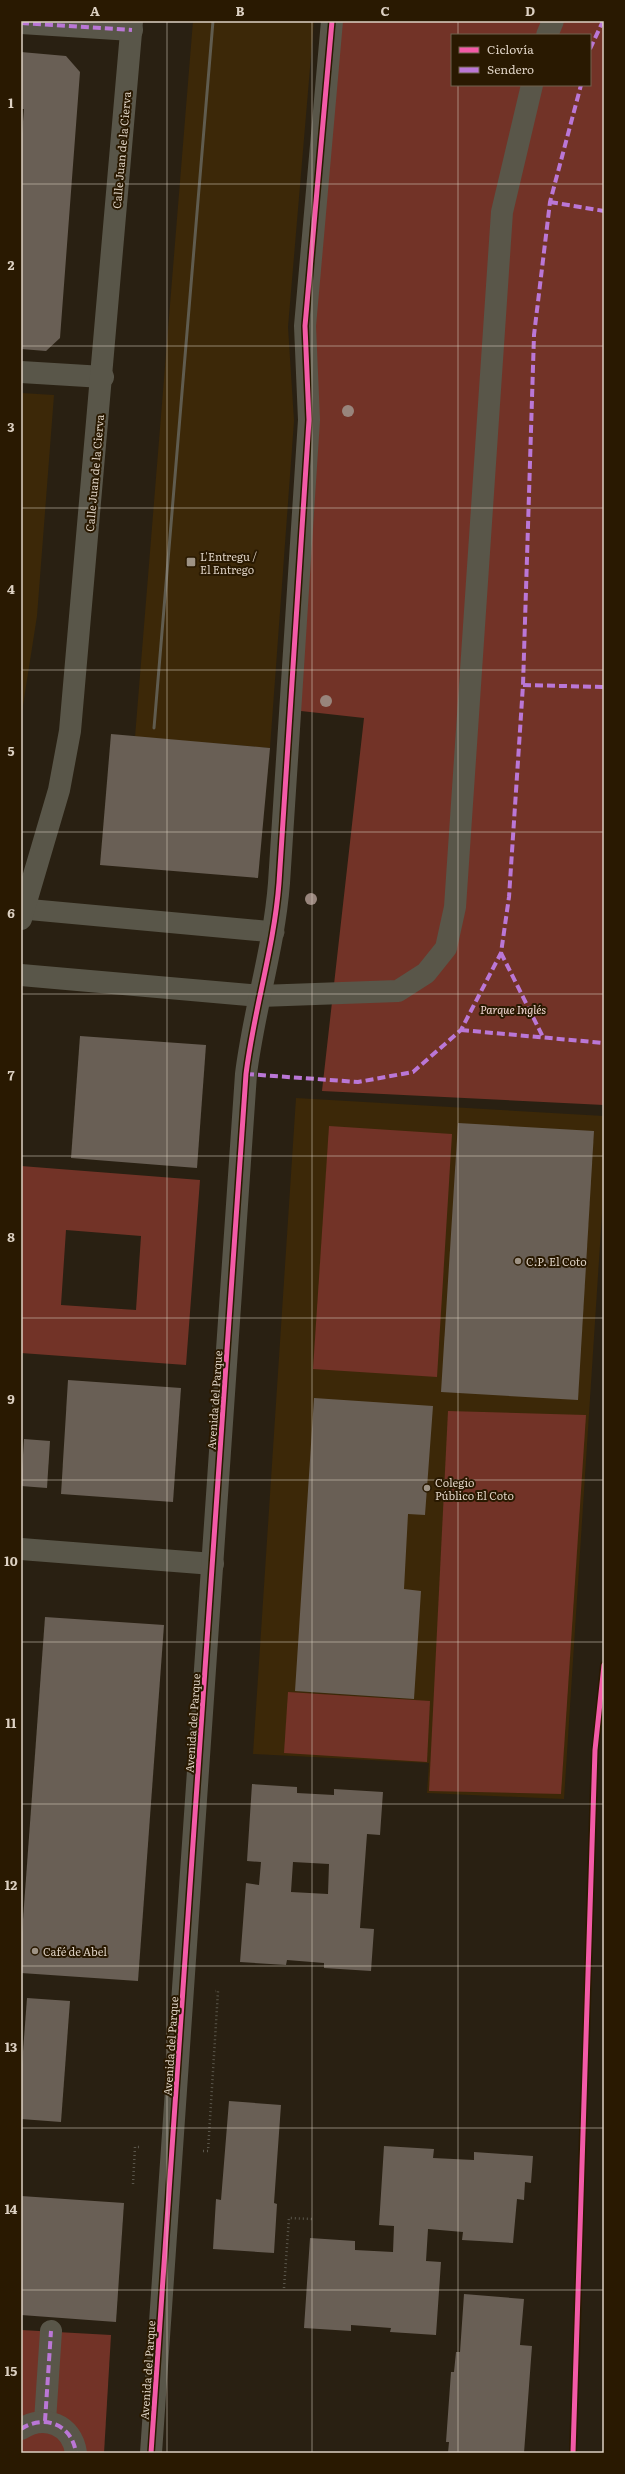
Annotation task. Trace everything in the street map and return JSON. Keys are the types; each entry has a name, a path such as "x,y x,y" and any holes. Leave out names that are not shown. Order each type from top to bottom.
{"street":[{"name":"Avenida del Parque","path":"151,2453 246,1074 252,1027 274,932 292,710 309,420 305,326 332,21"},
{"path":"547,34 553,21"},
{"path":"21,23 132,26"},
{"name":"Calle Juan de la Cierva","path":"22,914 59,790 70,731 132,26"},
{"path":"21,975 260,996 398,991 426,974 446,948 455,907 502,212 532,86"},
{"path":"21,372 102,377"},
{"path":"21,1550 213,1564"},
{"path":"45,2421 51,2332"},
{"path":"21,2429 31,2422 45,2421 57,2424 68,2432 75,2444 76,2453"}],"lane":[{"path":"22,914 274,932"}],"path":[{"path":"284,2288 289,2218 312,2219"}],"shaded area":[{"path":"193,21 314,21 288,327 294,421 270,748 135,737"},
{"path":"21,393 54,395 37,616 21,718"},
{"name":"Colegio Público El Coto","path":"296,1098 604,1116 604,1183 564,1799 427,1793 429,1763 253,1754"}],"green space":[{"name":"Parque Inglés","path":"332,21 604,21 604,1105 322,1091 364,718 292,710"},
{"path":"329,1126 452,1134 437,1377 313,1369"},
{"path":"21,1166 200,1180 186,1365 21,1353","holes":["66,1230 141,1236 136,1310 61,1305"]},
{"path":"448,1411 586,1415 561,1794 429,1791"},
{"path":"288,1692 430,1701 427,1762 284,1753"},
{"path":"21,2330 111,2335 104,2453 21,2453"}],"building":[{"path":"21,52 66,56 80,72 60,338 46,351 21,349 21,146 24,109 21,109"},
{"path":"111,734 270,748 258,878 100,865"},
{"path":"80,1036 206,1045 197,1168 71,1158"},
{"name":"C.P. El Coto","path":"458,1123 594,1131 578,1400 441,1392"},
{"path":"68,1380 181,1388 173,1502 61,1494"},
{"path":"314,1398 433,1406 425,1515 408,1514 404,1589 421,1591 414,1699 295,1691"},
{"path":"24,1439 50,1441 47,1488 21,1486"},
{"path":"45,1617 164,1625 138,1981 21,1973 21,1947"},
{"path":"252,1784 297,1787 297,1793 334,1795 334,1789 383,1792 380,1835 367,1834 360,1928 374,1929 371,1971 324,1968 324,1963 287,1960 286,1965 240,1962 246,1883 259,1885 261,1862 247,1861","holes":["293,1862 329,1864 328,1894 291,1892"]},
{"path":"27,1998 70,2001 61,2122 21,2119 21,2078"},
{"path":"229,2101 281,2105 274,2203 277,2204 274,2253 213,2249 216,2199 221,2200"},
{"path":"384,2146 434,2149 433,2158 474,2160 474,2152 533,2156 531,2183 525,2182 524,2200 517,2199 513,2243 462,2240 463,2232 428,2229 426,2261 441,2262 436,2335 390,2332 391,2328 351,2325 351,2331 304,2328 310,2238 355,2241 355,2250 393,2252 394,2226 379,2225"},
{"path":"21,2196 124,2203 116,2322 21,2315"},
{"path":"464,2294 524,2299 520,2345 532,2346 524,2453 448,2453 449,2442 446,2442 451,2372 454,2372 456,2352 460,2352"}],"railway":[{"path":"154,728 213,21"}],"marked path":[{"path":"591,47 603,21"},
{"path":"21,23 132,30"},
{"path":"246,1074 358,1082 413,1072 461,1030 501,953 509,897 523,685 534,335 550,202 581,86"},
{"path":"550,202 604,211"},
{"path":"523,685 604,687"},
{"path":"501,953 543,1037"},
{"path":"461,1030 604,1043"},
{"path":"45,2421 51,2331"},
{"path":"21,2429 39,2422 56,2424 69,2435 76,2453"}],"cycle path":[{"path":"151,2453 246,1074 273,931 279,883 309,420 305,326 332,21"},
{"path":"573,2453 595,1750 604,1665"}],"place":[{"name":"L'Entregu / El Entrego","path":"191,562"},
{"name":"C.P. El Coto","path":"518,1261"},
{"name":"Colegio Público El Coto","path":"427,1488"},
{"name":"Café de Abel","path":"35,1951"}]}
